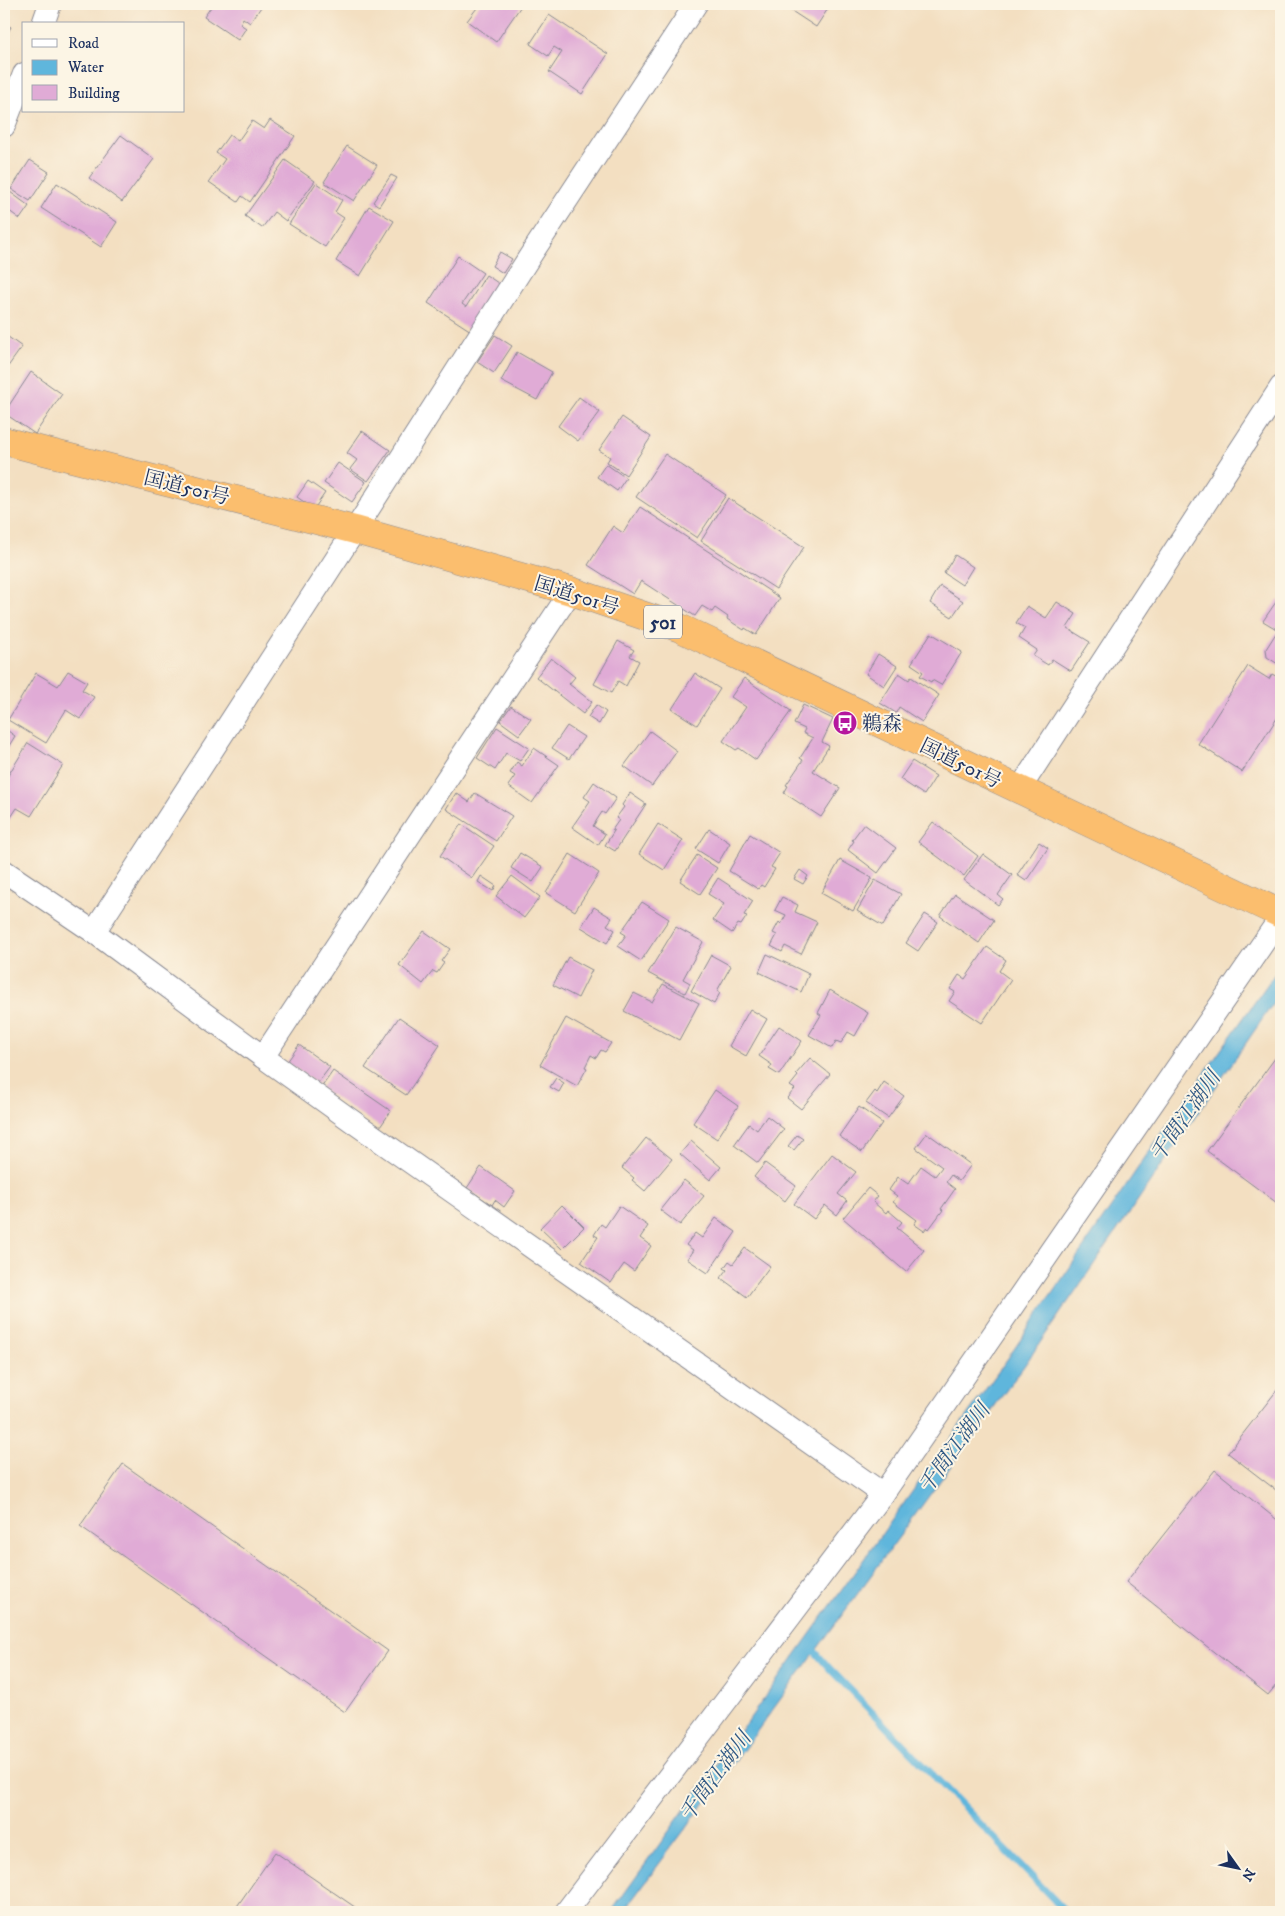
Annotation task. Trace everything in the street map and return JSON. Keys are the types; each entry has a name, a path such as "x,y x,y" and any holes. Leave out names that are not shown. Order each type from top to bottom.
{"highway":[{"name":"国道501号","path":"4,441 355,530 571,591 680,628 1281,916"}],"street":[{"path":"44,22 50,4"},
{"path":"94,932 532,253 696,4"},
{"path":"4,126 22,79"},
{"path":"1019,790 1281,387"},
{"path":"263,1057 571,591"},
{"path":"4,871 94,932 360,1127 883,1494"},
{"path":"566,1912 883,1494 1281,916"}],"water":[{"name":"千間江湖川","path":"1281,965 1281,992 1024,1366 623,1912 611,1912 1008,1358 1157,1140"}],"building":[{"path":"213,4 256,4 261,7 250,23 243,18 240,24 246,28 238,40 204,17"},
{"path":"480,4 518,4 521,6 496,42 467,21"},
{"path":"781,4 831,4 816,27"},
{"path":"549,15 608,54 582,94 549,72 562,52 554,47 548,56 530,44"},
{"path":"4,23 11,27 4,39"},
{"path":"270,120 295,136 250,202 242,196 238,202 209,182 225,159 216,153 229,135 238,141 252,121 264,129"},
{"path":"121,135 154,159 122,202 89,178"},
{"path":"347,146 377,165 354,201 324,182"},
{"path":"30,160 49,172 30,201 11,189"},
{"path":"285,160 315,181 286,221 274,212 262,228 245,216"},
{"path":"391,175 397,178 379,206 373,202"},
{"path":"57,183 117,222 101,247 41,208"},
{"path":"316,183 342,200 335,212 344,218 325,247 289,224"},
{"path":"6,189 29,206 20,219 4,207 4,192"},
{"path":"369,206 394,221 360,276 336,261"},
{"path":"500,252 512,259 503,273 492,266"},
{"path":"458,256 483,273 462,304 466,307 486,275 501,285 471,331 428,303"},
{"path":"4,334 22,347 4,372"},
{"path":"495,335 512,346 494,373 477,362"},
{"path":"517,352 552,372 537,400 501,381"},
{"path":"31,372 62,394 35,434 4,413"},
{"path":"579,397 600,412 578,441 558,426"},
{"path":"622,417 651,437 626,475 607,462 610,457 599,450"},
{"path":"362,431 390,450 368,481 350,469 357,460 347,453"},
{"path":"665,454 726,495 697,538 636,497"},
{"path":"338,463 366,482 352,502 324,483"},
{"path":"606,464 626,478 617,491 597,477"},
{"path":"308,481 325,493 314,509 297,497"},
{"path":"728,498 804,547 776,589 701,541"},
{"path":"640,507 780,598 756,635 727,619 728,617 715,608 712,612 702,606 695,616 641,581 633,594 588,565 613,526 623,533"},
{"path":"955,555 973,567 962,585 944,573"},
{"path":"940,586 963,601 952,617 930,603"},
{"path":"1281,600 1281,666 1267,657 1266,649 1278,630 1263,621 1276,602"},
{"path":"1057,602 1076,614 1067,628 1090,642 1071,671 1052,659 1048,665 1033,656 1037,650 1019,638 1025,628 1016,623 1027,606 1046,618"},
{"path":"931,633 962,652 941,685 920,676 923,672 911,664"},
{"path":"618,641 634,650 630,656 639,661 626,686 618,681 611,693 594,684"},
{"path":"878,654 897,666 884,686 866,674"},
{"path":"551,658 575,677 569,684 592,702 583,714 536,677"},
{"path":"1248,666 1269,679 1272,674 1281,679 1281,712 1242,772 1198,744"},
{"path":"68,671 87,682 82,690 94,697 80,719 66,710 46,743 8,720 36,673 58,686"},
{"path":"695,673 720,689 697,725 672,709"},
{"path":"899,673 909,680 911,677 939,695 922,722 899,707 896,713 880,703"},
{"path":"744,678 791,711 756,760 739,748 736,750 723,741 746,707 731,697"},
{"path":"596,705 606,712 599,724 588,717"},
{"path":"803,705 833,719 822,742 829,746 813,771 840,788 821,817 784,793 788,786 786,785 803,760 800,758 813,738 803,733 805,729 794,724"},
{"path":"511,706 531,719 519,735 500,721"},
{"path":"567,726 584,737 569,759 552,748"},
{"path":"497,727 529,748 520,761 506,753 495,770 477,758"},
{"path":"4,728 15,736 4,754"},
{"path":"650,731 677,751 652,786 624,766"},
{"path":"28,743 63,765 31,816 17,808 4,828 4,782"},
{"path":"534,748 559,765 532,803 508,786 515,776 510,773 517,762 522,766"},
{"path":"912,761 936,776 924,795 900,779"},
{"path":"594,782 616,798 605,814 602,812 593,826 605,834 598,845 572,827 590,801 584,797"},
{"path":"456,793 469,802 475,793 512,816 496,841 446,809"},
{"path":"630,793 646,804 615,851 605,845 614,831 612,830 619,820 616,818 624,807 622,805"},
{"path":"933,822 978,856 964,876 918,842"},
{"path":"461,824 494,846 472,878 440,856"},
{"path":"658,824 683,840 664,870 639,854"},
{"path":"864,824 896,848 878,873 848,850 854,841 852,840"},
{"path":"709,829 730,843 718,863 696,849"},
{"path":"750,834 780,853 771,867 775,869 764,887 761,885 758,889 729,871"},
{"path":"1039,842 1048,848 1026,881 1017,875"},
{"path":"520,853 543,867 533,882 511,868"},
{"path":"570,854 599,873 575,911 546,893"},
{"path":"983,854 1012,875 998,895 1003,899 998,905 964,880"},
{"path":"697,855 717,868 700,894 680,881"},
{"path":"840,860 872,878 853,911 821,893"},
{"path":"800,870 808,876 803,884 794,879"},
{"path":"481,876 496,886 493,891 478,882"},
{"path":"512,876 540,897 524,918 496,896"},
{"path":"718,878 753,901 744,915 747,916 732,933 713,920 724,904 708,894"},
{"path":"875,880 901,894 883,926 857,911"},
{"path":"955,894 994,920 979,943 940,916"},
{"path":"782,897 798,905 795,912 817,922 801,954 785,946 782,952 771,946 777,935 773,933 779,922 781,924 786,915 775,910"},
{"path":"642,902 669,919 641,961 618,946 626,935 621,932"},
{"path":"594,907 612,918 607,925 615,930 607,943 581,927"},
{"path":"925,914 938,922 918,951 906,943"},
{"path":"676,927 703,942 683,979 690,983 685,993 648,973"},
{"path":"424,931 450,949 441,961 444,963 437,973 433,971 423,984 399,965"},
{"path":"987,947 1006,960 999,971 1011,980 982,1023 949,1001 955,992 950,989 959,975 965,979"},
{"path":"767,954 809,974 801,992 759,972"},
{"path":"711,955 731,966 717,991 720,993 714,1004 691,991"},
{"path":"568,957 592,970 578,998 553,985"},
{"path":"663,984 699,1003 679,1040 624,1011 634,993 652,1002"},
{"path":"830,990 868,1013 855,1036 848,1032 841,1043 836,1041 832,1048 809,1035 821,1015 818,1013"},
{"path":"750,1009 767,1019 746,1056 729,1046"},
{"path":"399,1017 440,1045 406,1095 365,1068"},
{"path":"566,1018 611,1043 605,1052 601,1050 596,1058 591,1055 585,1067 587,1068 577,1086 540,1065"},
{"path":"779,1026 802,1041 779,1075 769,1069 772,1065 759,1056"},
{"path":"299,1045 330,1067 317,1084 287,1062"},
{"path":"1281,1050 1281,1206 1207,1151"},
{"path":"810,1058 830,1074 801,1109 787,1098 795,1089 790,1086 798,1076 796,1074"},
{"path":"333,1071 391,1111 380,1127 321,1088"},
{"path":"556,1078 564,1083 559,1092 550,1087"},
{"path":"884,1082 904,1096 888,1118 866,1103 875,1091 877,1093"},
{"path":"715,1090 738,1106 717,1139 693,1123"},
{"path":"859,1107 882,1123 862,1152 839,1136"},
{"path":"767,1116 784,1129 758,1163 734,1145 749,1124 757,1130"},
{"path":"927,1133 971,1165 959,1181 951,1175 946,1182 955,1189 929,1229 927,1227 924,1231 914,1224 917,1220 893,1202 897,1196 889,1190 898,1177 908,1184 921,1166 935,1176 942,1167 916,1148"},
{"path":"797,1135 803,1139 794,1150 788,1146"},
{"path":"646,1138 672,1159 645,1191 622,1168"},
{"path":"691,1141 721,1167 710,1180 680,1154"},
{"path":"832,1154 856,1172 838,1194 847,1201 837,1215 825,1205 814,1219 794,1204"},
{"path":"765,1163 796,1186 785,1201 754,1177"},
{"path":"481,1167 515,1191 504,1207 495,1200 492,1205 467,1188"},
{"path":"684,1180 704,1196 680,1225 660,1210"},
{"path":"868,1188 878,1196 873,1202 886,1213 888,1210 902,1222 897,1228 924,1250 906,1272 843,1218"},
{"path":"562,1205 584,1227 562,1249 540,1228"},
{"path":"619,1206 648,1226 640,1238 651,1246 634,1271 624,1264 611,1283 581,1262 598,1237 594,1235 601,1224 605,1227"},
{"path":"716,1218 736,1232 708,1273 687,1259 693,1250 686,1245 695,1233 702,1238"},
{"path":"745,1248 770,1266 747,1297 721,1278 727,1270 724,1268 729,1261 733,1264"},
{"path":"1281,1385 1281,1494 1228,1453"},
{"path":"123,1464 388,1651 345,1712 80,1526"},
{"path":"1215,1470 1281,1523 1281,1679 1268,1695 1126,1582"},
{"path":"275,1852 362,1912 233,1912"}],"waterway":[{"path":"811,1647 830,1669 1066,1912"}],"place":[{"name":"鵜森","path":"845,723"}]}
